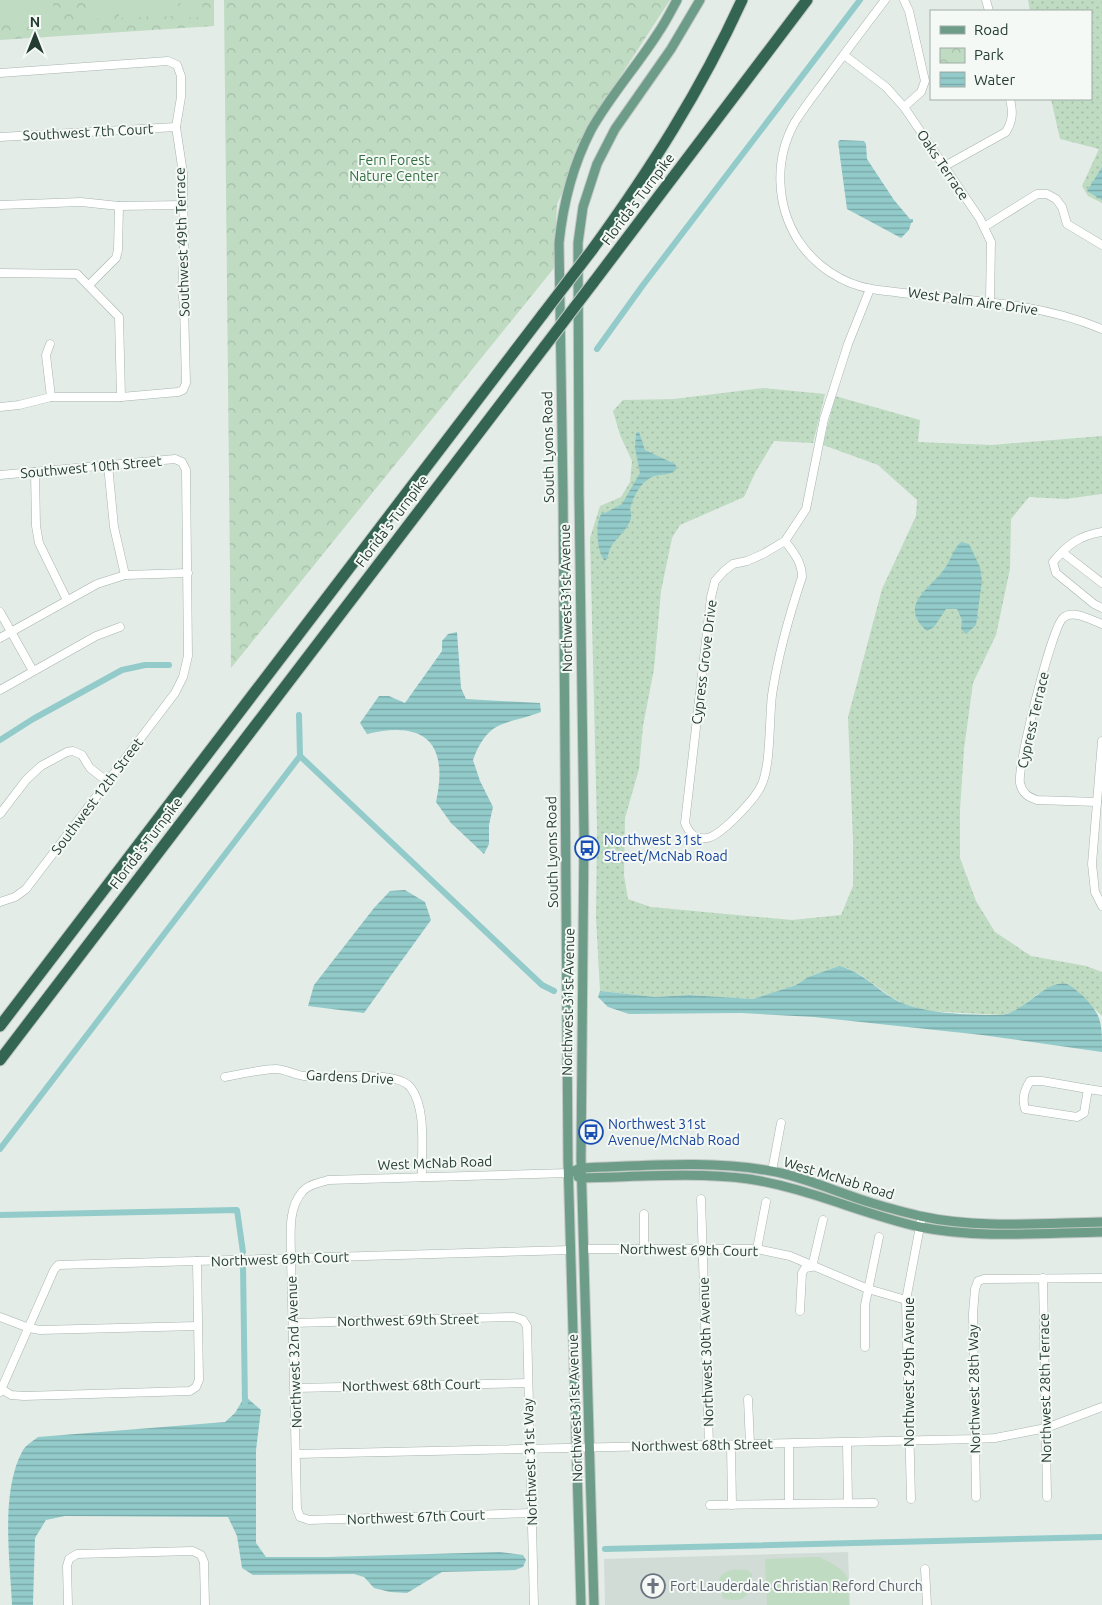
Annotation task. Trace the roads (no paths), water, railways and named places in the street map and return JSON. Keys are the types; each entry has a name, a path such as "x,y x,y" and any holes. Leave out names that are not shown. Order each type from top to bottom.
{"highway":[{"name":"Florida's Turnpike","path":"0,1026 592,250 636,189 681,118 721,46 742,0"},
{"name":"Florida's Turnpike","path":"0,1060 807,0"}],"main road":[{"name":"South Lyons Road","path":"566,1044 563,494 559,243 562,218 571,178 592,128 659,33 677,0"},
{"name":"Northwest 31st Avenue","path":"594,1605 582,1178 584,821 580,646 578,243 583,207 597,164 615,129 671,49 700,0"},
{"path":"564,646 580,646"},
{"name":"Northwest 31st Avenue","path":"566,1044 581,1605"},
{"name":"West McNab Road","path":"568,1173 582,1168 724,1165 772,1171 806,1180 873,1204 922,1216 967,1223 1102,1222"},
{"name":"West McNab Road","path":"568,1173 582,1178 692,1176 748,1179 803,1190 871,1213 920,1226 966,1234 1102,1232"}],"street":[{"path":"844,55 885,0"},
{"path":"904,0 909,11 924,81 921,92 904,107"},
{"name":"Oaks Terrace","path":"844,55 886,87 904,107 984,227 991,242 990,301"},
{"name":"West Palm Aire Drive","path":"844,55 795,122 786,142 782,161 780,184 783,204 790,226 803,247 815,260 831,273 870,289 990,301 1040,310 1102,329"},
{"name":"Southwest 49th Terrace","path":"0,73 168,61 177,65 181,76 182,97 176,127 182,173 184,254 182,289 186,383 183,390 178,392 121,397"},
{"path":"944,167 1006,132 1012,122 1010,100"},
{"name":"Southwest 7th Court","path":"0,137 176,127"},
{"path":"984,227 1037,194 1047,194 1056,198 1062,207 1067,224 1102,245"},
{"path":"0,205 81,202 118,206 183,205"},
{"path":"89,284 116,258 118,250 118,206"},
{"path":"0,274 77,274 89,284 119,317 121,397 51,397 19,405 0,407"},
{"name":"Cypress Grove Drive","path":"785,541 802,567 802,577 779,653 772,695 766,769 762,785 753,799 718,833 710,838 700,839 692,836 685,823 711,597 715,581 733,564 755,557 785,541 806,509 824,419 848,344 870,289"},
{"path":"50,344 46,355 51,397"},
{"name":"Southwest 10th Street","path":"0,475 175,459 182,462 186,470 188,572"},
{"path":"108,465 114,527 125,575"},
{"path":"35,472 38,543 67,600"},
{"path":"1102,532 1077,539 1054,562 1056,573 1094,604 1102,608"},
{"path":"1062,552 1102,583"},
{"path":"0,638 97,584 125,575 188,572"},
{"name":"Southwest 12th Street","path":"0,902 15,897 26,889 175,693 183,677 188,656 188,572"},
{"path":"0,612 33,672"},
{"name":"Cypress Terrace","path":"1097,802 1028,798 1023,791 1020,776 1030,724 1058,622 1072,614 1102,624"},
{"path":"0,690 96,636 120,627"},
{"path":"1102,741 1093,879 1095,892 1102,906"},
{"path":"0,814 36,770 67,752 73,751 82,756 90,768 108,782"},
{"name":"Gardens Drive","path":"225,1077 276,1068 304,1076 386,1076 402,1080 410,1086 421,1112 422,1177"},
{"path":"1088,1089 1084,1113 1077,1117 1024,1109 1023,1094 1030,1081 1042,1081 1102,1091"},
{"path":"772,1171 781,1123"},
{"name":"West McNab Road","path":"304,1190 314,1184 328,1180 568,1173"},
{"name":"Northwest 32nd Avenue","path":"300,1517 297,1509 291,1258 294,1207 304,1190"},
{"name":"Northwest 30th Avenue","path":"701,1199 709,1445"},
{"path":"757,1249 766,1202"},
{"path":"644,1214 644,1248"},
{"name":"Northwest 29th Avenue","path":"910,1499 906,1300 922,1216"},
{"path":"800,1311 802,1274 805,1268 812,1267 823,1220"},
{"path":"865,1347 865,1305 879,1236"},
{"name":"Northwest 69th Court","path":"584,1249 757,1249 790,1256 812,1267 868,1289 906,1300"},
{"name":"Northwest 69th Court","path":"29,1328 54,1270 58,1265 571,1250"},
{"path":"29,1328 1,1389 11,1395 190,1391 196,1387 200,1380 198,1261"},
{"path":"1043,1278 1102,1278"},
{"name":"Northwest 28th Way","path":"976,1497 973,1313 975,1289 978,1281 984,1279 1043,1278"},
{"name":"Northwest 28th Terrace","path":"1043,1278 1046,1497"},
{"path":"0,1317 40,1330 198,1326"},
{"name":"Northwest 69th Street","path":"294,1322 514,1318 523,1320"},
{"name":"Northwest 31st Way","path":"523,1320 527,1326 534,1605"},
{"name":"Northwest 68th Court","path":"295,1388 528,1383"},
{"path":"748,1399 750,1444"},
{"name":"Northwest 68th Street","path":"296,1454 846,1443 995,1438 1046,1428 1102,1407"},
{"path":"846,1443 848,1503"},
{"path":"731,1444 732,1505"},
{"path":"789,1444 790,1503"},
{"path":"710,1505 874,1503"},
{"name":"Northwest 67th Court","path":"300,1517 309,1520 532,1513"},
{"path":"68,1605 69,1559 77,1554 193,1551 201,1555 204,1562 205,1605"},
{"path":"925,1569 927,1605"}],"water":[{"path":"840,140 864,141 867,159 894,200 910,219 913,219 909,230 901,238 847,209 838,142"},
{"path":"1102,167 1102,200 1087,191"},
{"path":"639,432 645,450 675,464 677,468 672,473 652,477 641,487 631,504 631,520 611,547 605,561 598,545 598,522 603,512 605,513 622,504 640,473 635,448 636,433"},
{"path":"961,542 969,544 980,567 982,581 976,625 966,634 961,629 962,620 957,609 946,609 934,627 927,631 915,613 919,597 939,576"},
{"path":"457,632 461,688 466,699 540,703 541,712 507,722 492,730 479,746 473,760 480,781 493,807 489,825 489,844 484,854 451,823 436,802 439,765 435,751 428,741 418,734 404,730 387,730 367,734 360,723 379,696 389,696 405,703 442,651 442,641 448,634"},
{"path":"405,890 425,902 431,920 364,1013 308,1006 314,985 374,908 390,891"},
{"path":"839,966 847,968 868,980 887,995 904,1004 931,1011 960,1014 999,1015 1008,1013 1050,987 1067,984 1082,995 1094,1008 1100,1020 1102,1052 982,1035 814,1017 741,1013 629,1014 608,1007 598,997 600,991 655,997 689,995 753,999 796,985 808,977"},
{"path":"245,1396 261,1410 256,1450 256,1543 266,1557 500,1552 523,1555 526,1560 523,1567 515,1570 442,1572 407,1593 390,1592 374,1588 364,1577 354,1574 253,1575 242,1568 237,1536 228,1517 65,1516 46,1520 35,1538 33,1605 12,1605 8,1526 11,1485 23,1450 28,1445 38,1437 225,1422 235,1413"}],"waterway":[{"path":"597,349 643,285 860,0"},
{"path":"0,740 33,719 122,670 145,665 169,665"},
{"path":"299,715 300,756 542,985 554,991"},
{"path":"0,1149 300,756"},
{"path":"0,1215 237,1210 243,1252"},
{"path":"243,1265 245,1405"},
{"path":"605,1549 1102,1537"}],"place":[{"name":"Northwest 31st Street/McNab Road","path":"587,848"},
{"name":"Northwest 31st Avenue/McNab Road","path":"591,1132"},
{"name":"Fort Lauderdale Christian Reford Church","path":"653,1586"}],"park label":[{"name":"Fern Forest Nature Center","path":"394,168"}]}
